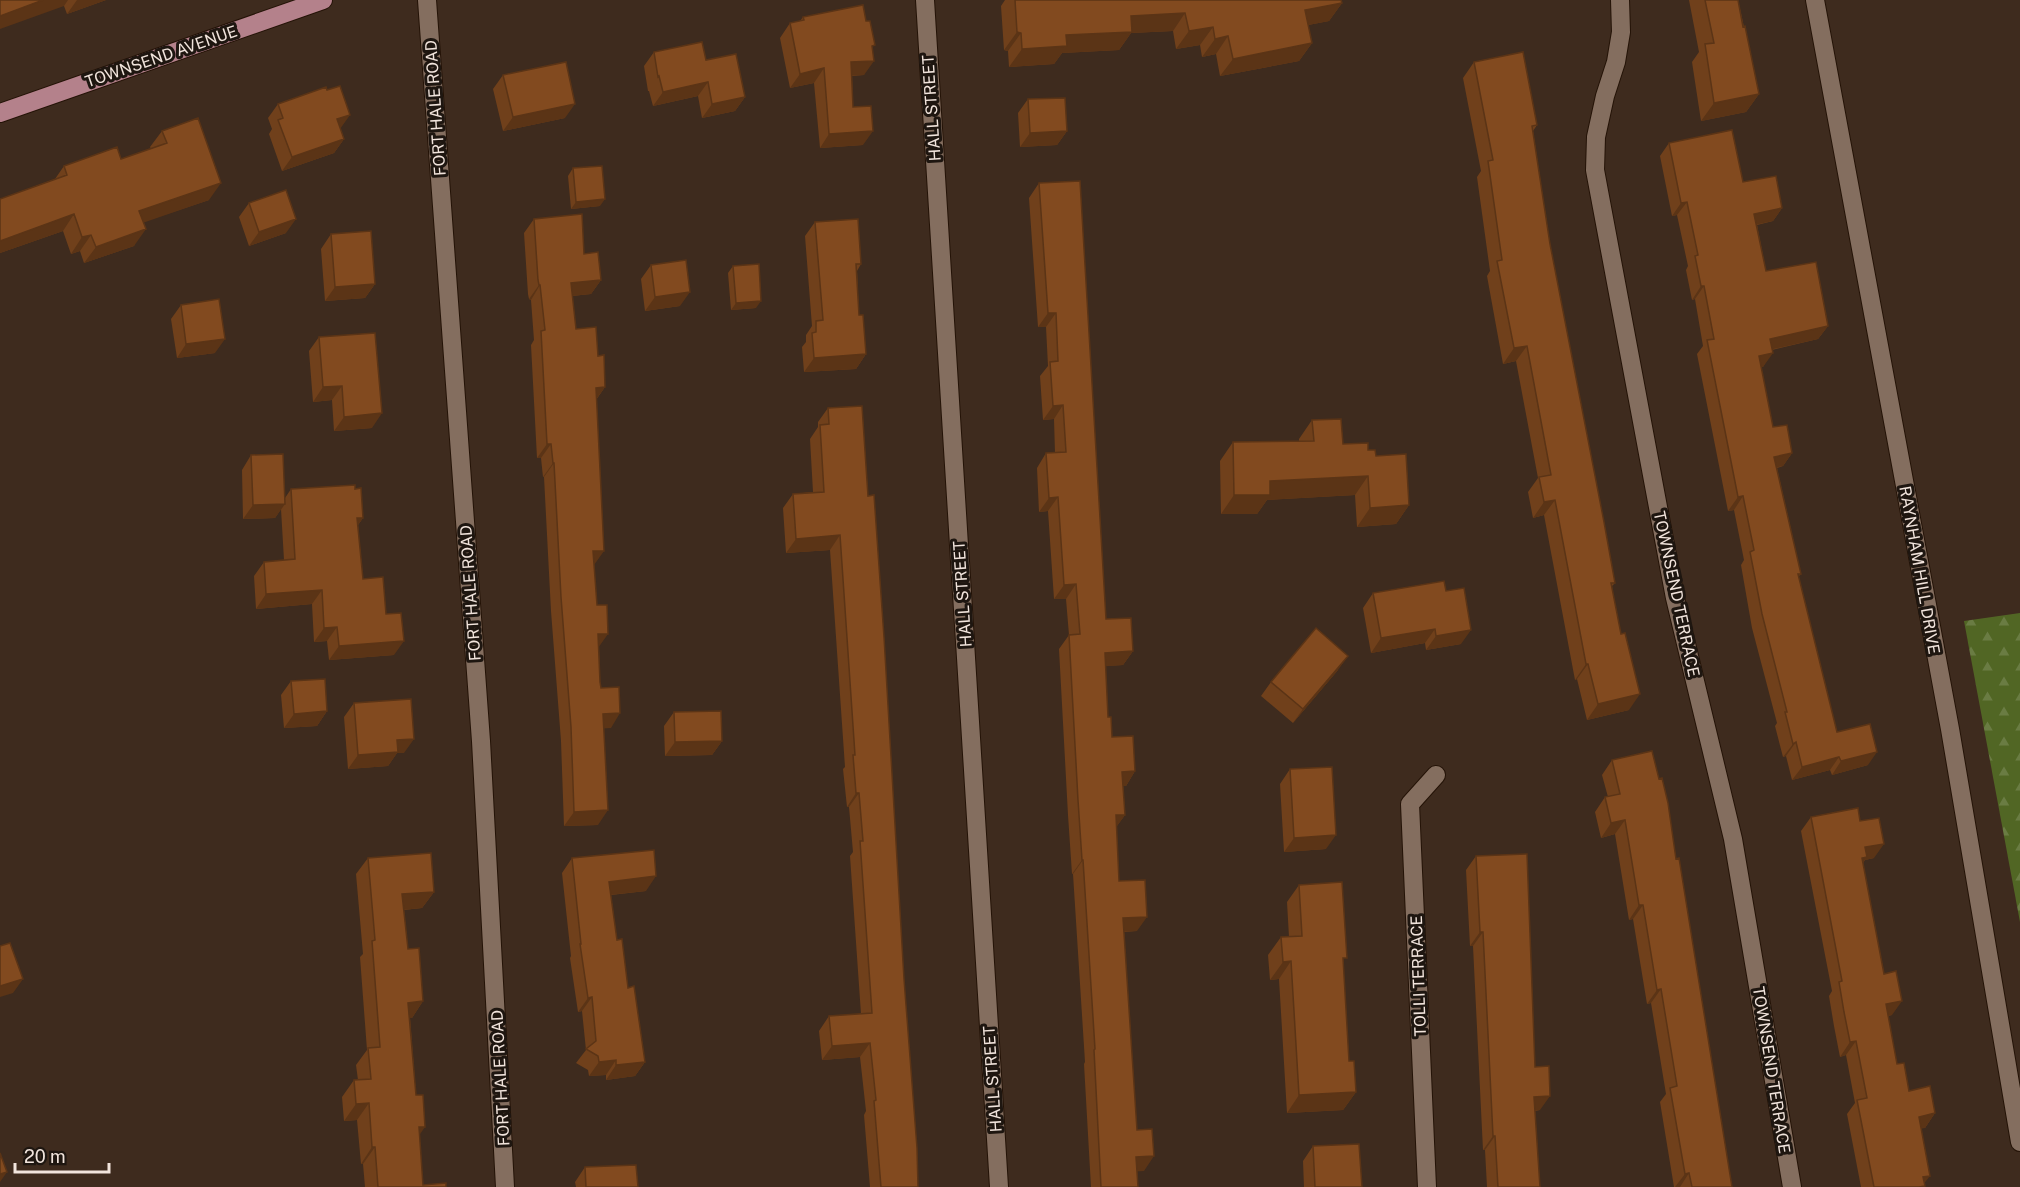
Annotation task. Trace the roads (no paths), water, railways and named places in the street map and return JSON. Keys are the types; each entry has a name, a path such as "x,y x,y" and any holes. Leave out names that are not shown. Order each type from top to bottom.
{"main road":[{"name":"TOWNSEND AVENUE","path":"0,113 323,0"}],"street":[{"name":"FORT HALE ROAD","path":"427,0 480,729 505,1187"},
{"name":"HALL STREET","path":"925,0 999,1187"},
{"name":"TOWNSEND TERRACE","path":"1620,0 1621,32 1596,137 1595,170 1675,598 1733,839 1792,1187"},
{"name":"RAYNHAM HILL DRIVE","path":"1816,0 1950,729 2020,1142"},
{"name":"TOLLI TERRACE","path":"1427,1187 1410,804 1436,775"}]}
